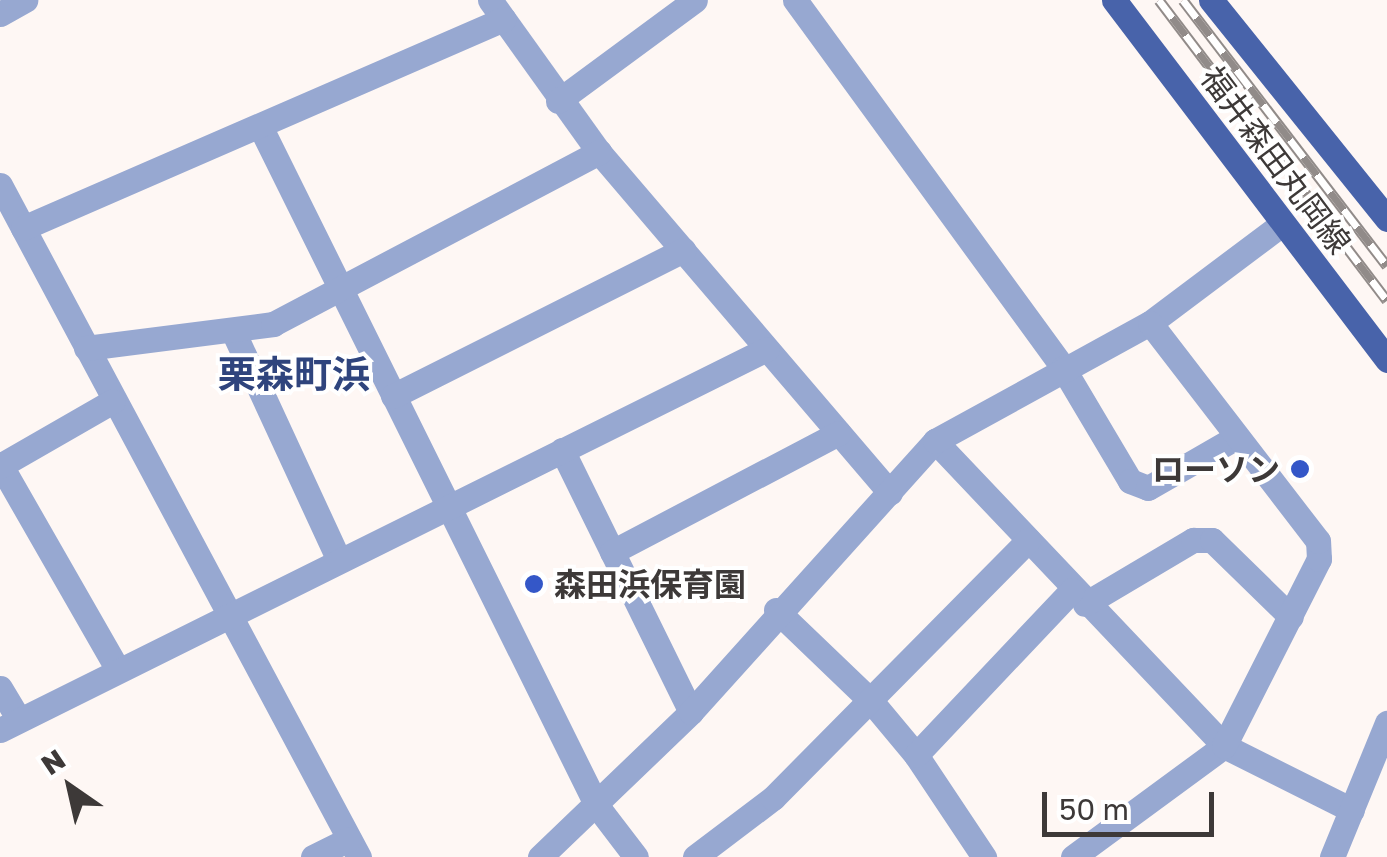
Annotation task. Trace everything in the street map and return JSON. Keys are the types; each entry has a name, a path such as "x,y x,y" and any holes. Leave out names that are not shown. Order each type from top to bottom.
{"main road":[{"name":"福井森田丸岡線","path":"1114,0 1387,360"},
{"name":"福井森田丸岡線","path":"1211,0 1387,219"}],"street":[{"path":"0,14 25,0"},
{"path":"558,101 695,0"},
{"path":"795,0 1063,368 1130,481 1148,488 1235,438"},
{"path":"22,228 260,126 497,10 558,101 599,152 890,493"},
{"path":"260,126 597,806 636,857"},
{"path":"86,348 273,324 599,152"},
{"path":"2,194 354,848 313,857"},
{"path":"540,857 691,712 776,610 935,441 1150,323 1283,223"},
{"path":"393,396 683,250"},
{"path":"1074,857 1224,746 1319,559 1318,541 1150,323"},
{"path":"233,331 339,560"},
{"path":"0,688 6,721 118,670 767,349"},
{"path":"113,401 0,465 118,670"},
{"path":"612,552 839,433"},
{"path":"935,441 1068,578 1078,597 1224,746 1352,810"},
{"path":"562,450 691,712"},
{"path":"695,857 773,798 1028,540"},
{"path":"916,755 1078,597 1192,540 1212,540 1292,617"},
{"path":"776,610 872,701 916,755 984,857"},
{"path":"1332,857 1387,724"}],"railway":[{"path":"1159,0 1387,300"},
{"path":"1183,0 1387,266"}],"place":[{"name":"ローソン","path":"1300,469"},
{"name":"森田浜保育園","path":"534,584"}],"district":[{"name":"栗森町浜","path":"294,374"}]}
